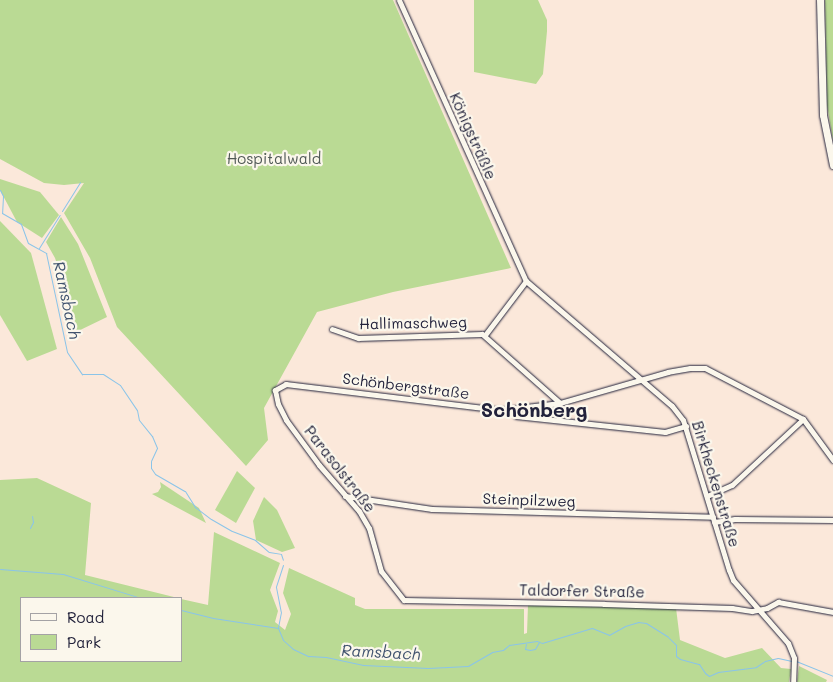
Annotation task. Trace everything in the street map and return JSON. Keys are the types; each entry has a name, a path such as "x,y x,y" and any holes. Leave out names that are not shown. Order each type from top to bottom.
{"main road":[{"path":"820,0 822,115 833,165"}],"street":[{"name":"Königsträßle","path":"399,0 526,281"},
{"path":"484,335 526,281"},
{"name":"Birkheckenstraße","path":"526,281 672,406 686,426 706,496 734,580 783,635 794,658 793,682"},
{"name":"Hallimaschweg","path":"332,328 358,338 484,335 560,403"},
{"name":"Schönbergstraße","path":"286,384 500,410 560,403 690,368 705,368 803,419"},
{"name":"Parasolstraße","path":"286,384 275,390 278,404 319,465 364,519 381,571 404,600"},
{"path":"516,416 665,432 686,426"},
{"path":"706,496 732,485 803,419 833,460"},
{"name":"Steinpilzweg","path":"344,496 432,509 714,520 833,520"},
{"name":"Taldorfer Straße","path":"404,600 604,604 760,611"},
{"path":"760,611 778,602 833,612"}],"green space":[{"name":"Hospitalwald","path":"0,0 393,0 511,268 393,292 317,312 264,408 268,440 246,466 117,327 90,258 64,213 84,183 64,185 44,183 0,159"},
{"path":"474,0 538,0 547,20 547,31 543,74 536,84 474,72"},
{"path":"825,0 833,0 833,141 827,105"},
{"path":"0,179 40,192 59,215 42,238 17,222 0,190"},
{"path":"61,217 78,244 107,317 74,333 63,282 55,258 46,242"},
{"path":"0,221 31,253 57,349 27,361 0,315"},
{"path":"237,471 255,488 236,523 215,510"},
{"path":"37,478 91,503 85,575 174,597 20,597 20,662 182,662 182,599 208,605 214,532 280,563 270,590 278,611 275,622 285,630 291,614 283,593 289,568 355,598 355,605 365,609 524,609 524,634 527,633 528,605 676,608 680,640 725,658 762,648 781,668 791,669 789,682 0,682 0,480"},
{"path":"160,482 199,508 206,523 152,494 158,492 161,487"},
{"path":"264,497 277,510 295,548 282,552 256,540 253,521"},
{"path":"799,666 827,680 826,682 797,682"}],"waterway":[{"path":"62,211 80,182"},
{"name":"Ramsbach","path":"0,190 3,196 2,213 21,224 28,243 46,253 67,352 82,374 103,374 120,385 137,410 139,420 152,436 157,448 151,461 151,468 155,474 185,491 195,507 211,519 232,531 255,540 269,552 281,554 283,560"},
{"path":"39,248 60,215"},
{"path":"30,528 33,522 32,516"},
{"name":"Ramsbach","path":"283,565 276,587 281,612 278,628 283,640 293,649 308,656 326,657 363,665 428,668 468,666 492,652 503,650 509,645 537,641 542,643 592,628 609,635 625,626 638,622 646,623 667,636 676,645 676,656 680,659 699,664 709,676 718,672 756,667 765,661 778,658 792,661"},
{"path":"0,569 63,574 138,597"},
{"path":"182,610 213,618 278,628"},
{"name":"Ramsbach","path":"526,644 525,649 530,650 535,649 539,642"},
{"name":"Ramsbach","path":"796,661 833,676"}],"district":[{"name":"Schönberg","path":"534,409"}]}
